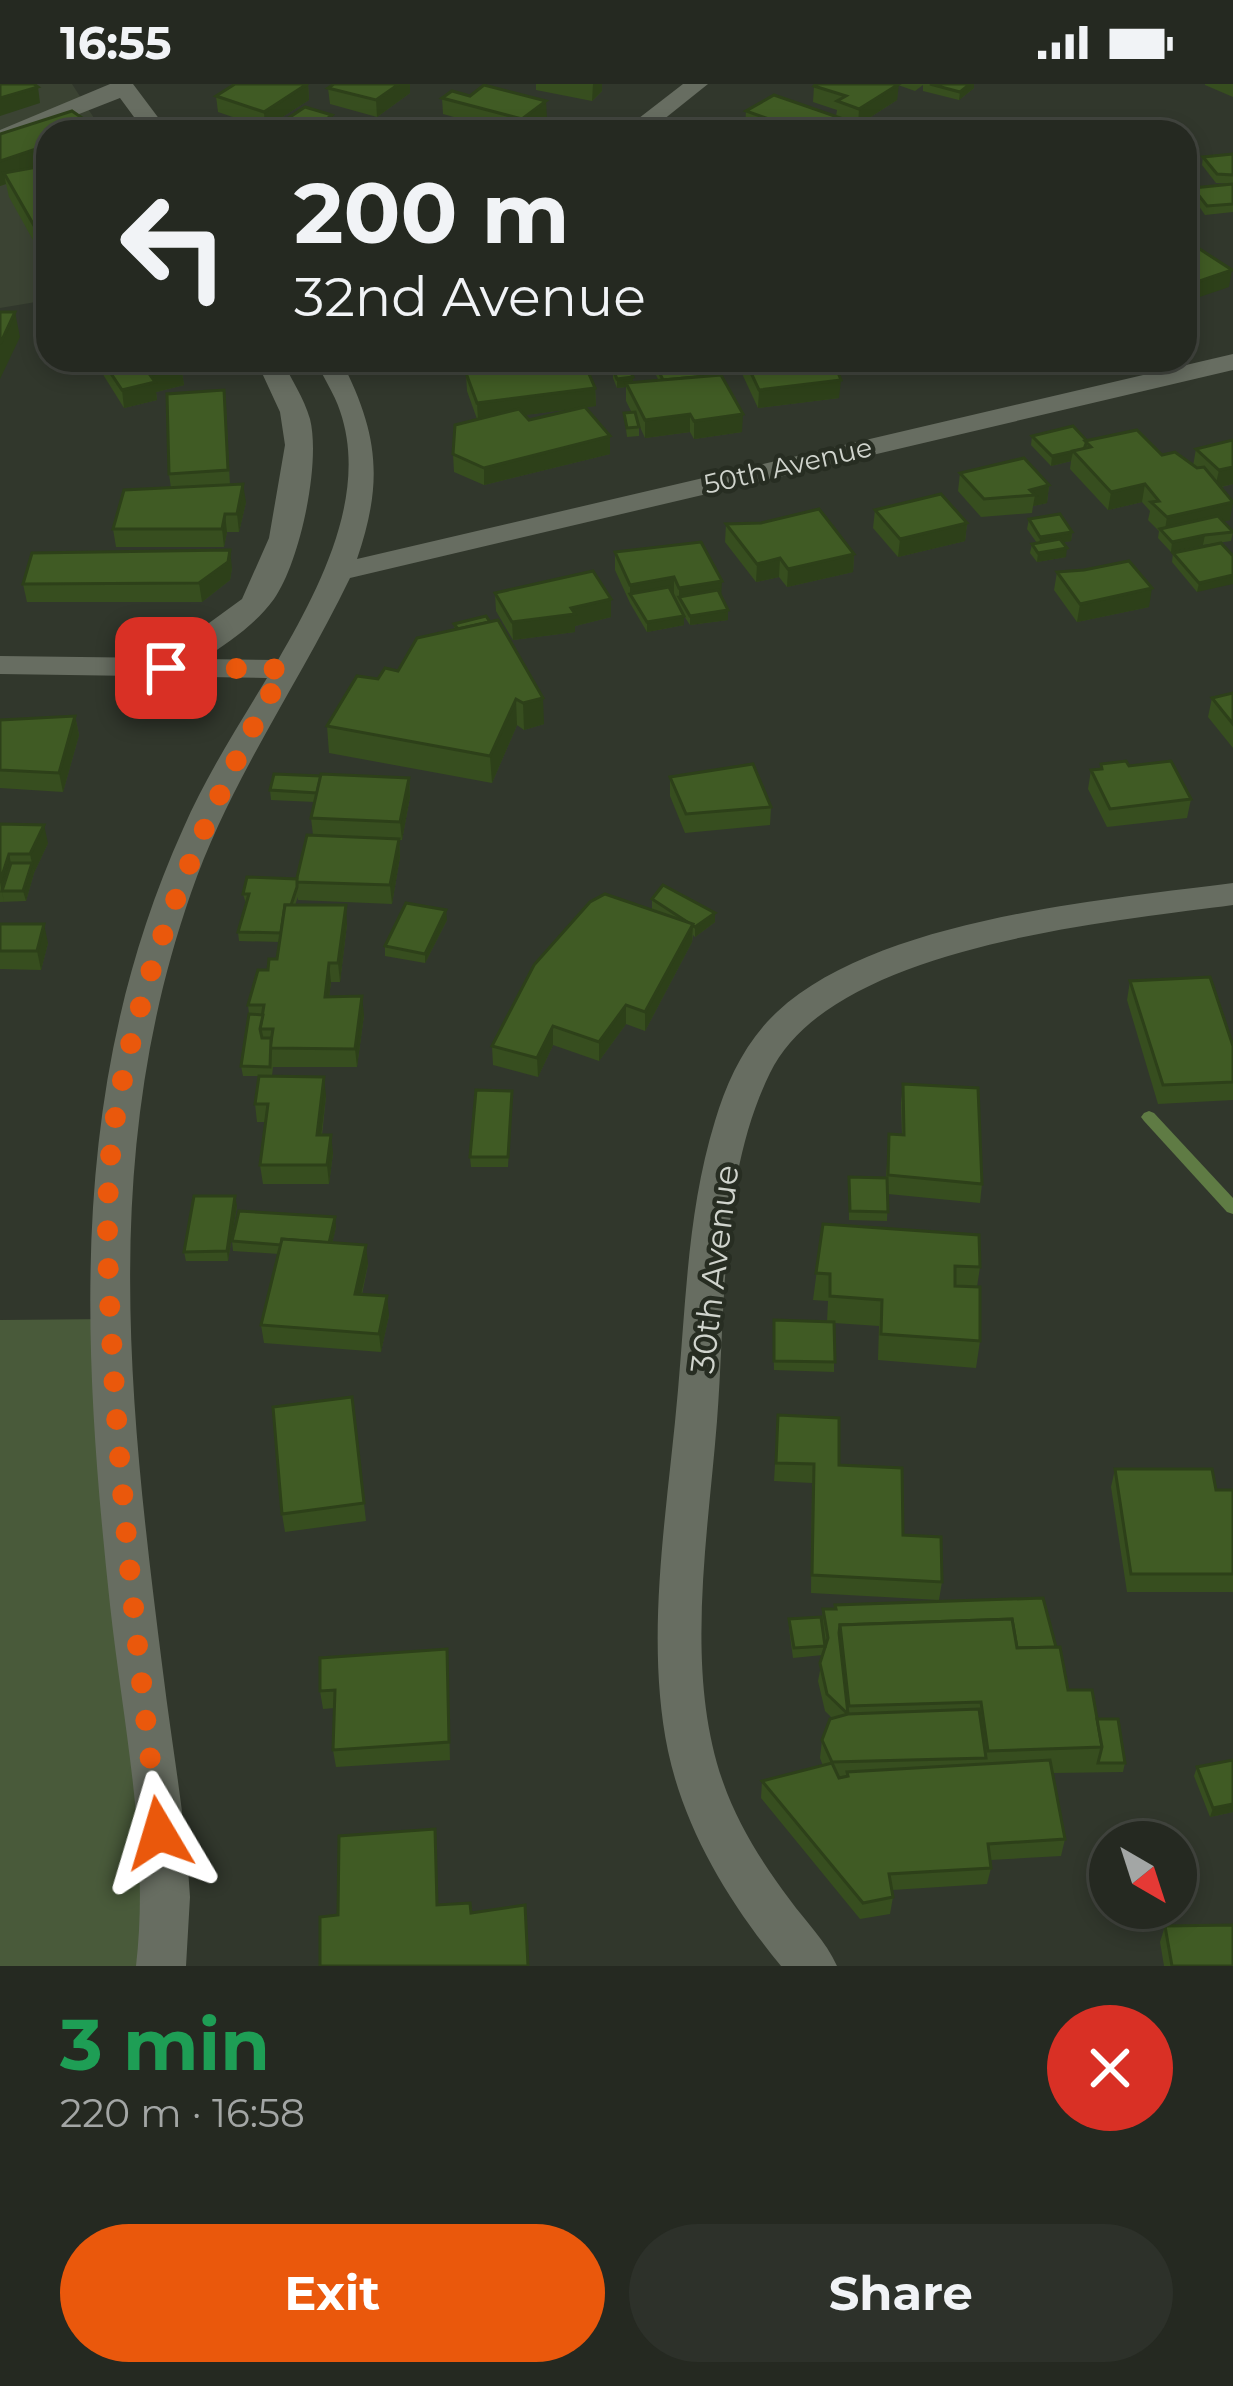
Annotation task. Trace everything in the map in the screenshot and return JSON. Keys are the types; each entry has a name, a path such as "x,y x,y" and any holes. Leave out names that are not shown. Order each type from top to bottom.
{"street":[{"path":"649,120 697,84"},
{"path":"52,120 70,105 123,87 148,120"},
{"path":"0,138 36,126"},
{"name":"50th Avenue","path":"1197,370 1233,362"},
{"path":"166,668 227,628 264,592 297,466 298,425 274,372"},
{"path":"161,1966 166,1933 159,1833 122,1517 110,1176 140,1002 169,912 220,785 342,571 359,505 363,448 355,410 334,372"},
{"name":"50th Avenue","path":"342,571 1190,372"},
{"path":"0,665 284,669"},
{"name":"30th Avenue","path":"812,1966 780,1928 723,1839 691,1747 683,1580 715,1196 746,1084 771,1040 799,1013 871,969 930,947 1233,894"}],"shaded area":[{"path":"0,84 72,84 95,120 36,120 36,302 0,308"}],"green space":[{"path":"113,1319 166,1966 0,1966 0,1320"}],"building":[{"path":"0,84 34,84 38,87 0,98"},
{"path":"235,84 307,84 264,112 216,96"},
{"path":"334,84 399,84 376,100 328,88"},
{"path":"816,84 899,84 859,109 837,101 846,96"},
{"path":"930,84 970,84 960,92"},
{"path":"484,85 546,101 522,119 442,98 452,91 470,96"},
{"path":"774,95 846,120 771,120 746,111"},
{"path":"305,107 332,115 326,120 286,120"},
{"path":"72,111 85,120 44,120"},
{"path":"36,122 36,149 0,161 0,134"},
{"path":"1233,154 1233,175 1217,174 1203,157"},
{"path":"36,167 36,229 4,173"},
{"path":"1233,184 1233,204 1207,206 1197,188"},
{"path":"1197,247 1232,270 1197,282"},
{"path":"0,312 15,312 0,344"},
{"path":"110,372 162,372 150,375 155,382 122,390"},
{"path":"588,372 595,388 477,403 466,373"},
{"path":"614,372 631,372 633,377 617,379"},
{"path":"659,372 717,375 663,380"},
{"path":"751,372 838,372 841,380 759,390"},
{"path":"721,375 743,414 694,421 690,414 645,420 626,383"},
{"path":"224,390 228,470 169,474 167,394"},
{"path":"585,407 610,436 484,468 453,454 455,425 519,409 529,420"},
{"path":"635,412 639,427 627,428 624,413"},
{"path":"1073,426 1087,441 1084,449 1052,456 1032,436"},
{"path":"1137,430 1162,455 1175,452 1197,468 1204,467 1233,502 1167,517 1151,502 1159,501 1145,484 1111,492 1073,451 1091,447 1085,441"},
{"path":"1233,440 1233,467 1219,470 1196,449"},
{"path":"1024,458 1049,485 1030,490 1035,495 984,499 960,473"},
{"path":"243,484 237,514 225,514 222,529 113,529 124,490"},
{"path":"941,494 967,523 900,539 875,510"},
{"path":"819,509 854,554 788,569 780,558 757,564 726,524 761,523"},
{"path":"1060,514 1072,532 1040,537 1029,519"},
{"path":"1218,516 1233,532 1172,542 1160,529"},
{"path":"1060,539 1067,548 1038,553 1032,544"},
{"path":"701,542 722,581 679,588 674,577 630,585 615,552"},
{"path":"1221,543 1233,556 1233,575 1199,583 1173,553"},
{"path":"230,550 228,562 199,583 23,584 32,553"},
{"path":"1129,561 1152,588 1080,604 1057,572 1084,570"},
{"path":"593,571 611,599 571,608 575,614 512,622 495,593"},
{"path":"669,587 684,616 647,622 630,594"},
{"path":"718,590 728,610 690,616 679,597"},
{"path":"486,616 490,622 458,629 454,624"},
{"path":"498,620 543,698 523,703 516,699 490,756 327,726 357,676 378,679 385,668 398,671 417,638"},
{"path":"1233,693 1233,724 1212,698"},
{"path":"75,716 59,773 0,770 0,720"},
{"path":"1126,761 1129,766 1171,761 1191,799 1110,809 1091,770"},
{"path":"753,764 771,807 686,814 670,777"},
{"path":"274,774 321,776 317,793 270,790"},
{"path":"321,774 409,778 400,822 311,818"},
{"path":"0,824 44,825 30,854 9,854 0,882"},
{"path":"307,835 399,839 390,885 296,882"},
{"path":"11,863 32,863 23,891 2,891"},
{"path":"247,877 297,879 291,905 285,905 281,933 238,932 249,894 243,894"},
{"path":"663,885 715,913 695,927 652,899"},
{"path":"605,894 693,924 645,1012 626,1005 599,1042 553,1026 537,1058 492,1046 534,965 590,902"},
{"path":"406,903 446,910 425,954 385,946"},
{"path":"285,905 346,905 338,963 329,963 325,997 362,996 355,1049 270,1048 273,1029 260,1029 264,1005 248,1005 258,970 268,970 269,959 277,959"},
{"path":"0,924 44,924 37,951 0,951"},
{"path":"1210,977 1233,1046 1233,1082 1163,1085 1130,981"},
{"path":"249,1014 263,1015 262,1038 271,1038 270,1067 241,1066"},
{"path":"259,1076 324,1077 317,1135 331,1135 327,1165 260,1165 268,1104 255,1104"},
{"path":"903,1084 978,1088 982,1184 888,1175 889,1134 904,1135"},
{"path":"476,1090 512,1091 508,1157 470,1157"},
{"path":"849,1177 887,1178 888,1212 850,1211"},
{"path":"194,1196 235,1196 227,1251 184,1252"},
{"path":"239,1211 335,1217 329,1243 282,1239 281,1245 232,1241"},
{"path":"823,1224 979,1235 980,1267 955,1266 955,1286 980,1287 980,1341 881,1334 882,1300 830,1296 830,1274 816,1273"},
{"path":"282,1239 366,1245 355,1294 387,1296 379,1334 261,1325"},
{"path":"774,1320 834,1322 835,1362 774,1361"},
{"path":"352,1397 364,1503 282,1514 273,1407"},
{"path":"778,1415 839,1418 839,1465 902,1468 903,1535 941,1537 942,1582 812,1575 814,1464 776,1463"},
{"path":"1115,1469 1212,1469 1216,1490 1233,1490 1233,1574 1131,1574"},
{"path":"1043,1598 1056,1647 1017,1648 1012,1619 840,1625 848,1714 827,1694 820,1663 828,1638 823,1609"},
{"path":"821,1617 825,1646 794,1648 789,1619"},
{"path":"1012,1619 1017,1648 1060,1647 1068,1690 1092,1690 1102,1747 988,1751 981,1702 849,1706 840,1625"},
{"path":"447,1649 449,1742 333,1750 335,1690 320,1691 320,1658"},
{"path":"979,1709 986,1758 832,1762 822,1740 830,1719 848,1714"},
{"path":"1097,1719 1118,1719 1125,1763 1098,1763 1102,1747"},
{"path":"1050,1760 1065,1839 988,1844 991,1868 889,1874 893,1897 863,1903 762,1781 832,1763 839,1778 848,1776 847,1772"},
{"path":"1233,1760 1233,1804 1213,1808 1197,1767"},
{"path":"435,1829 437,1905 470,1903 471,1913 525,1905 528,1966 320,1966 320,1917 338,1915 339,1836"},
{"path":"1233,1925 1233,1966 1172,1966 1166,1929"}],"waterway":[{"path":"1149,1117 1233,1208"}],"route":[{"path":"159,1833 122,1517 111,1322 110,1176 116,1112 140,1002 169,912 220,785 284,669 166,668"}]}
